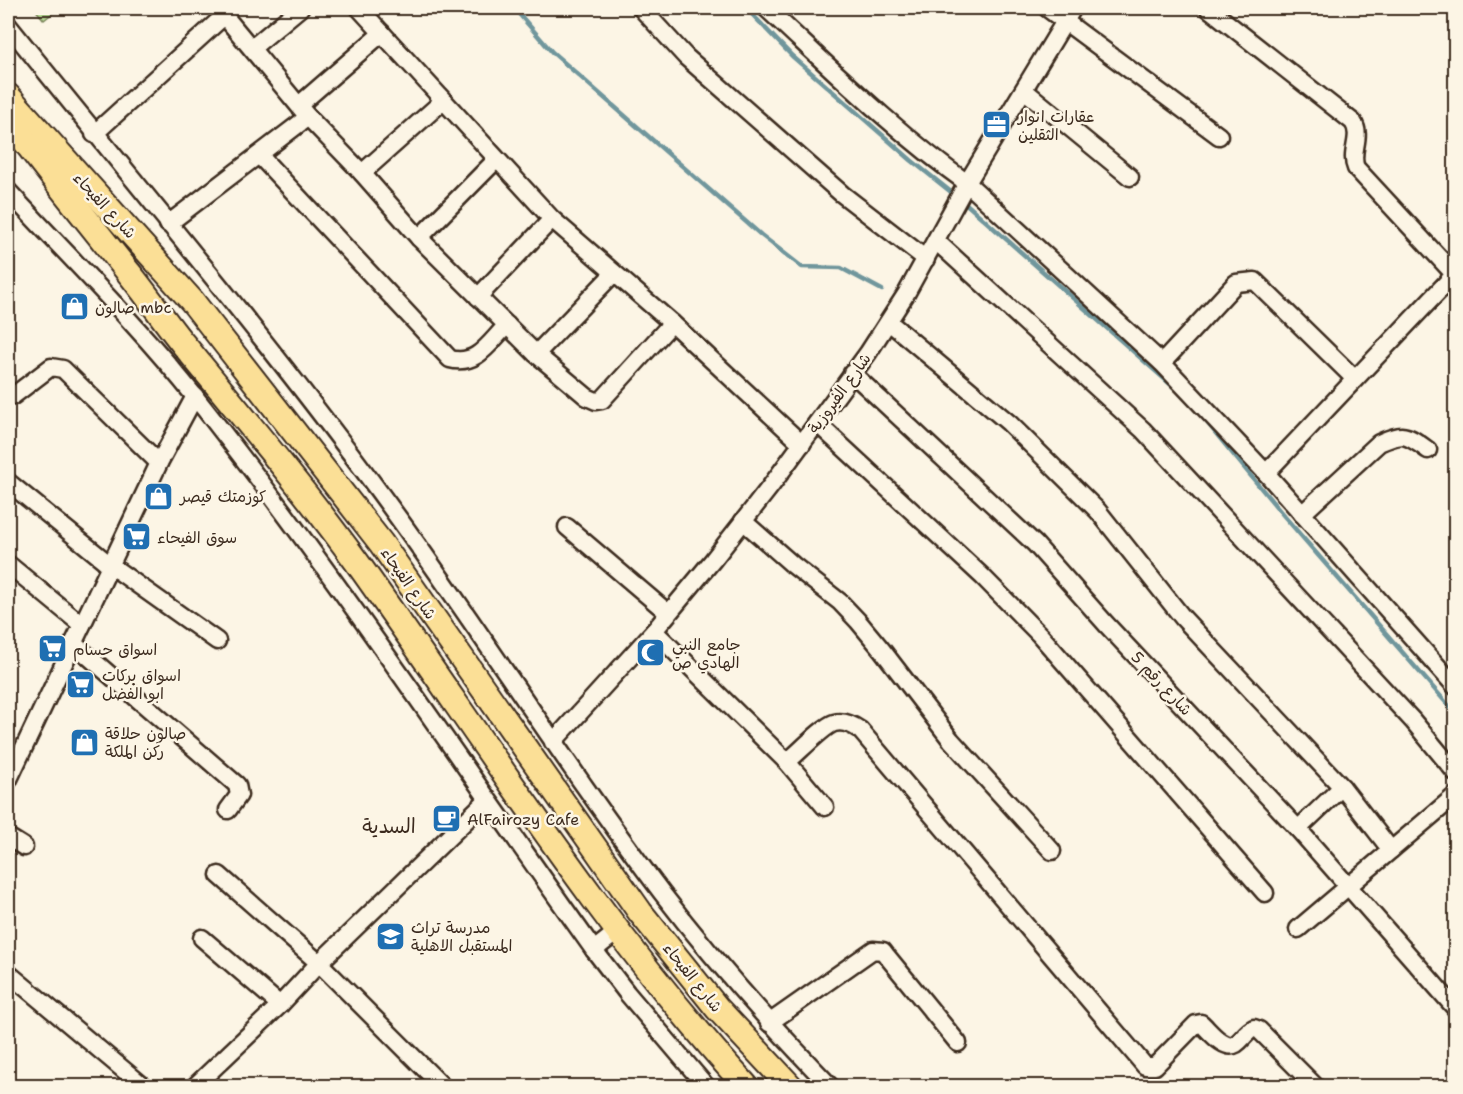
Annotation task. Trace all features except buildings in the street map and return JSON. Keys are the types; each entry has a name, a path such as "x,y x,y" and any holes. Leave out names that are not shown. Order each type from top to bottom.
{"highway":[{"name":"شارع الفيحاء","path":"8,96 192,301 381,543 640,912 717,1008 790,1086"},
{"name":"شارع الفيحاء","path":"8,119 56,184 354,558 618,931 694,1027 746,1086"},
{"path":"495,760 521,742"}],"street":[{"path":"252,48 300,8"},
{"path":"359,8 552,219 672,323 802,444"},
{"path":"642,8 686,57 843,194 926,259"},
{"path":"766,8 879,113 933,159 962,194 1162,363 1266,473 1455,687"},
{"path":"1047,8 1069,14 1219,136"},
{"path":"1208,8 1353,122 1357,128 1353,160 1356,168 1455,275 1266,473"},
{"path":"94,134 221,11 304,111 419,238 536,354 587,397 596,401 602,400 672,323"},
{"name":"شارع الفيروزية","path":"553,742 654,631 713,560 802,444 889,322 1069,14"},
{"path":"8,25 342,441 404,526 553,742 664,895 769,1023 830,1086"},
{"path":"168,224 259,155 382,33"},
{"path":"1024,90 1130,177"},
{"path":"362,173 443,101"},
{"path":"259,155 450,359 471,360 507,325"},
{"path":"419,238 496,160"},
{"path":"8,191 195,396 331,576 594,950 627,993 706,1086"},
{"path":"478,297 552,219"},
{"path":"936,241 1143,430 1413,721 1455,773"},
{"path":"536,354 614,273"},
{"path":"1162,363 1236,283 1255,281 1355,379"},
{"path":"889,322 1009,423 1098,511 1183,618 1342,786 1391,850"},
{"path":"147,341 166,323"},
{"path":"8,397 51,367 63,369 159,463"},
{"name":"شارع رقم 5","path":"852,373 1035,544 1106,624 1298,829 1455,1009"},
{"path":"8,781 159,463 195,396"},
{"path":"817,423 982,576 1040,635 1265,893"},
{"path":"1302,514 1379,443 1394,436 1408,436 1428,450"},
{"path":"8,482 110,565 217,640"},
{"path":"743,521 840,602 858,621 951,740 1052,851"},
{"path":"381,543 404,526"},
{"path":"567,526 668,613"},
{"path":"331,576 354,558"},
{"path":"8,564 82,625"},
{"path":"654,631 787,762 825,807"},
{"path":"73,643 237,785 239,795 228,810"},
{"path":"787,762 832,723 852,724 860,730 1145,1066 1155,1066 1198,1023 1204,1025 1222,1043 1230,1046 1254,1028 1259,1030 1315,1086"},
{"path":"1298,829 1342,786"},
{"path":"1298,929 1455,795"},
{"path":"195,1086 487,800"},
{"path":"8,837 24,847"},
{"path":"219,875 320,963 441,1086"},
{"path":"640,912 664,895"},
{"path":"594,950 618,931"},
{"path":"202,938 280,1005"},
{"path":"769,1023 869,953 878,950 886,955 957,1044"},
{"path":"8,973 143,1086"}],"green space":[{"path":"34,8 59,8 44,20"}],"waterway":[{"path":"514,8 552,52 761,235 802,267 841,268 882,290"},
{"path":"746,8 792,56 911,160 956,196"},
{"path":"963,201 1177,390"},
{"path":"1205,420 1284,516 1456,714"}],"place":[{"name":"عقارات انوار الثقلين","path":"997,125"},
{"name":"صالون mbc","path":"74,307"},
{"name":"كوزمتك قيصر","path":"159,496"},
{"name":"سوق الفيحاء","path":"136,537"},
{"name":"اسواق حسام","path":"52,649"},
{"name":"جامع النبي الهادي ص","path":"651,653"},
{"name":"اسواق بركات ابو الفضل","path":"81,684"},
{"name":"صالون حلاقة ركن الملكة","path":"84,742"},
{"name":"AlFairozy Cafe","path":"446,819"},
{"name":"مدرسة تراث المستقبل الاهلية","path":"390,936"}],"district":[{"name":"السدية","path":"389,826"}]}
